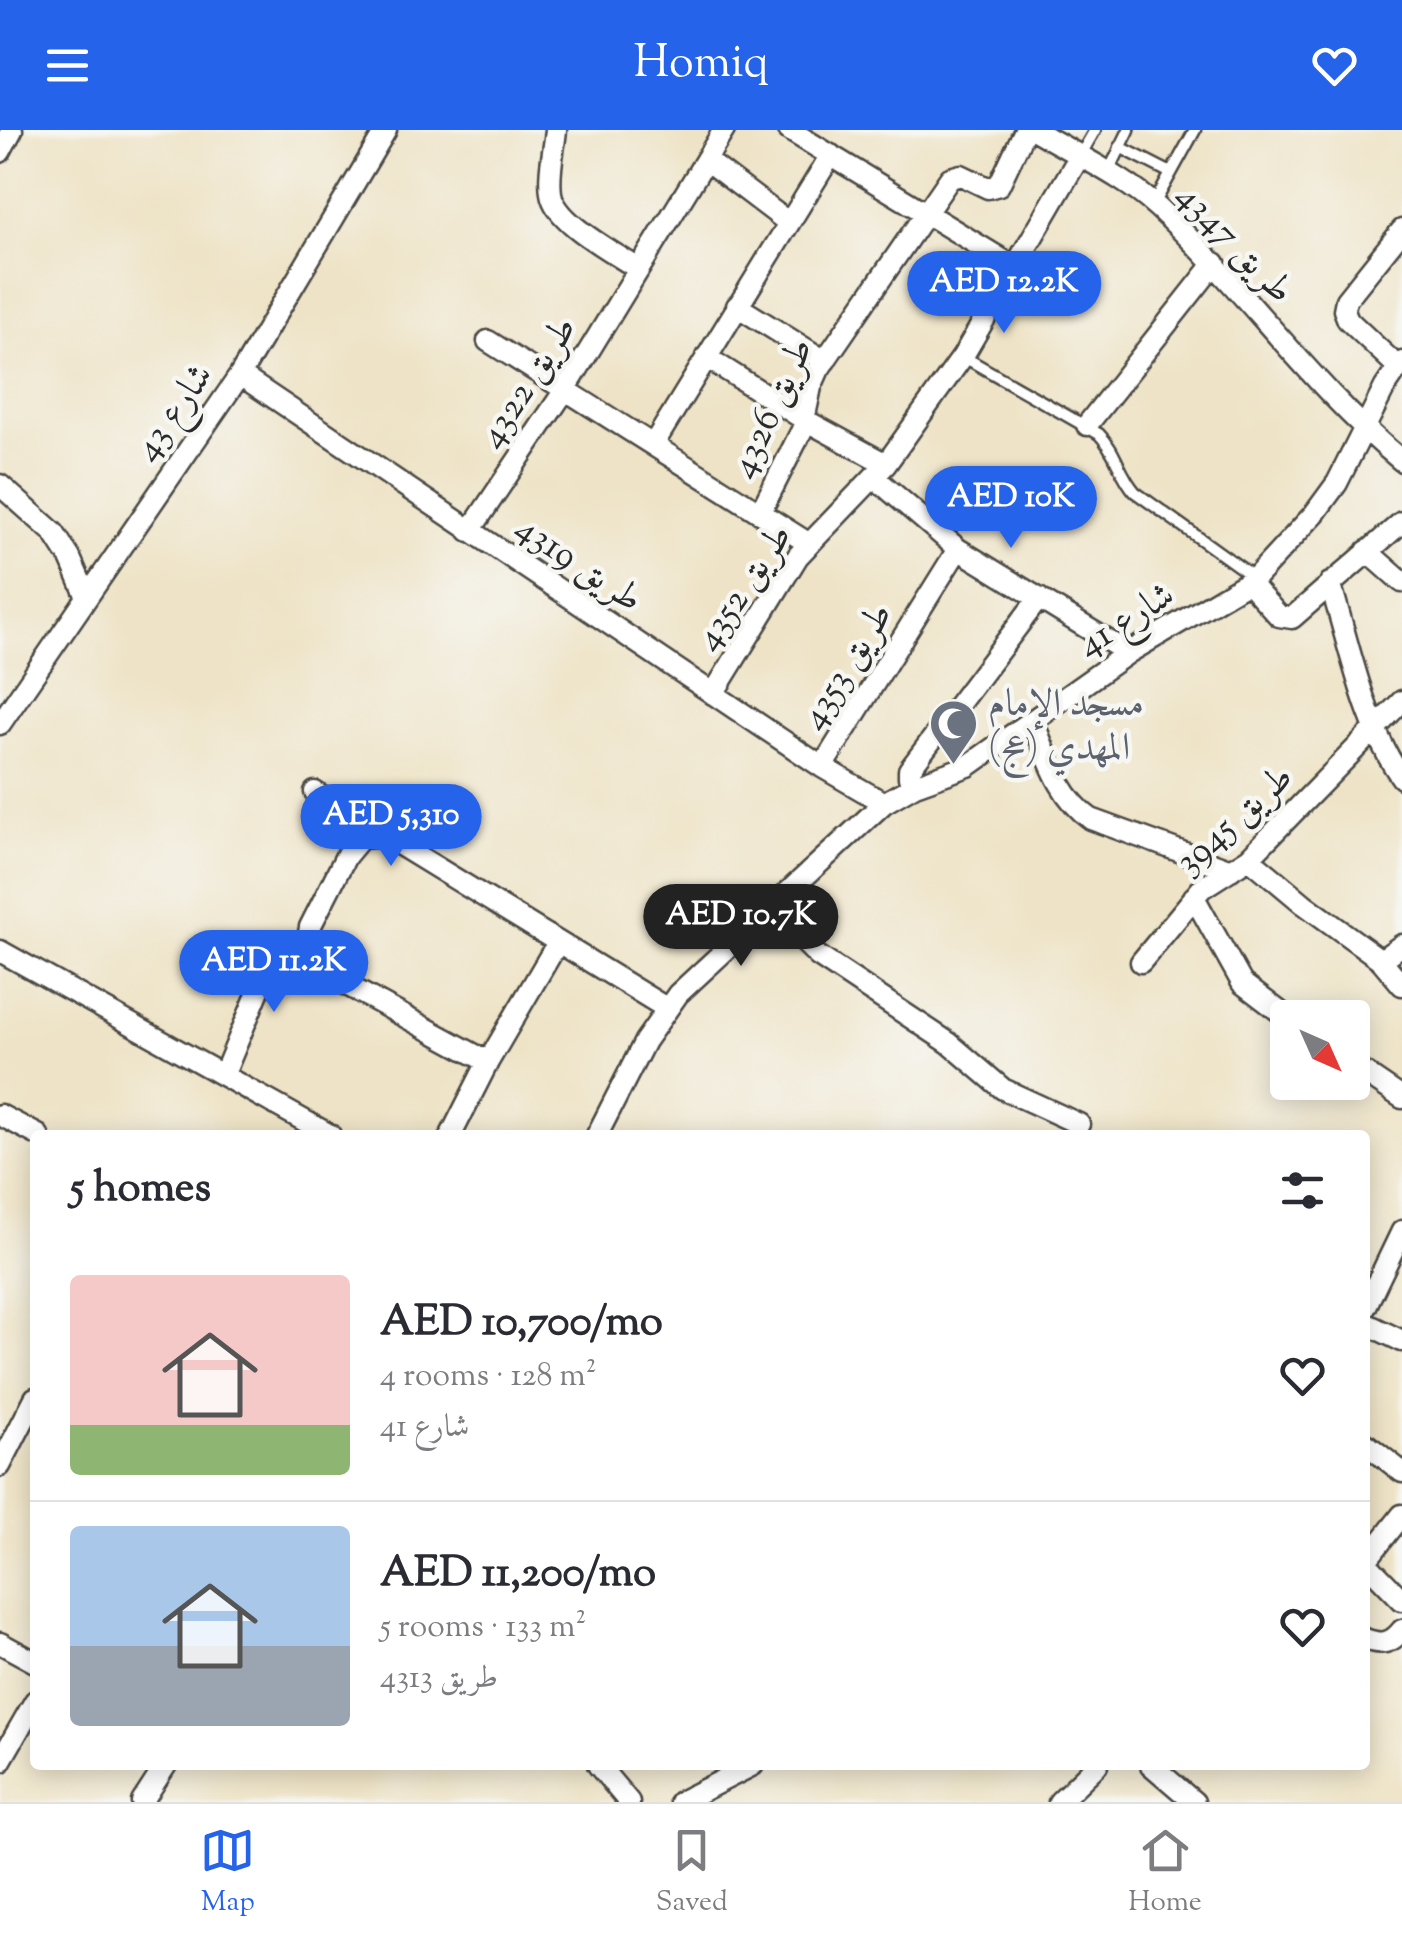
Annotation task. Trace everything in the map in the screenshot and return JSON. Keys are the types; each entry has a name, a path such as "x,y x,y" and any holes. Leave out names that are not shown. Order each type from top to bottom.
{"street":[{"path":"0,152 12,130"},
{"path":"556,130 550,190 553,203 570,222 638,268"},
{"name":"طريق 4322","path":"470,531 564,390 724,130"},
{"path":"789,130 1016,268"},
{"name":"طريق 4326","path":"760,512 806,420 811,387 825,361 926,213 953,176 962,175 988,188 999,185 1024,130"},
{"name":"شارع 43","path":"0,724 240,375 383,131"},
{"name":"طريق 4347","path":"1044,132 1154,204 1215,263 1364,430 1402,461"},
{"path":"653,445 830,154"},
{"path":"880,470 963,356 1079,157"},
{"path":"706,160 790,223"},
{"name":"شارع 41","path":"600,1130 666,1008 884,803 914,785 968,766 1128,654 1252,581 1326,498 1400,364 1348,320 1344,310 1346,300 1402,230"},
{"path":"1087,425 1215,263"},
{"path":"737,306 825,361"},
{"path":"488,341 808,543"},
{"path":"706,357 880,470 958,549 1128,654"},
{"name":"طريق 4319","path":"240,375 822,767 884,803"},
{"name":"طريق 4352","path":"713,694 808,543 880,470"},
{"path":"0,485 54,533 86,595"},
{"path":"1252,581 1279,616 1287,619 1402,522"},
{"name":"طريق 4353","path":"822,767 958,549"},
{"path":"1368,551 1402,582"},
{"path":"1330,583 1376,731 1402,778"},
{"path":"914,785 909,770 1039,598"},
{"name":"طريق 3945","path":"1142,962 1194,897 1212,880 1249,858 1402,701"},
{"path":"1033,721 1059,782 1077,810 1091,820 1231,870"},
{"path":"315,792 373,835 395,842 666,1008"},
{"path":"224,1074 271,961 278,953 307,939 352,846 373,835"},
{"path":"1249,858 1381,960 1402,984"},
{"path":"1194,897 1242,983 1270,1004"},
{"path":"770,908 818,956 949,1043 1003,1088 1079,1124"},
{"path":"307,939 313,962 321,970 488,1062"},
{"path":"453,1130 558,942"},
{"path":"1381,960 1402,946"},
{"path":"0,951 321,1130"},
{"path":"1370,1076 1402,1098"},
{"path":"3,1123 30,1132"},
{"path":"1370,1298 1402,1232"},
{"path":"1370,1325 1402,1341"},
{"path":"0,1466 30,1408"},
{"path":"1370,1448 1402,1472"},
{"path":"1370,1556 1402,1514"},
{"path":"1370,1567 1402,1600"},
{"path":"1370,1641 1378,1644 1394,1640 1402,1630"},
{"path":"0,1643 30,1659"},
{"path":"0,1762 30,1709"},
{"path":"142,1802 163,1770"},
{"path":"602,1770 628,1802"},
{"path":"680,1802 743,1770"},
{"path":"1060,1802 1092,1770"},
{"path":"1157,1770 1194,1802"}],"lane":[{"path":"1079,157 1095,130"},
{"path":"1107,174 1128,130"},
{"path":"1154,204 1196,130"},
{"path":"1120,147 1171,173"},
{"path":"963,356 1087,425 1108,443 1135,492 1252,581"}],"place":[{"name":"مسجد الإمام المهدي (عج)","path":"953,766"}]}
